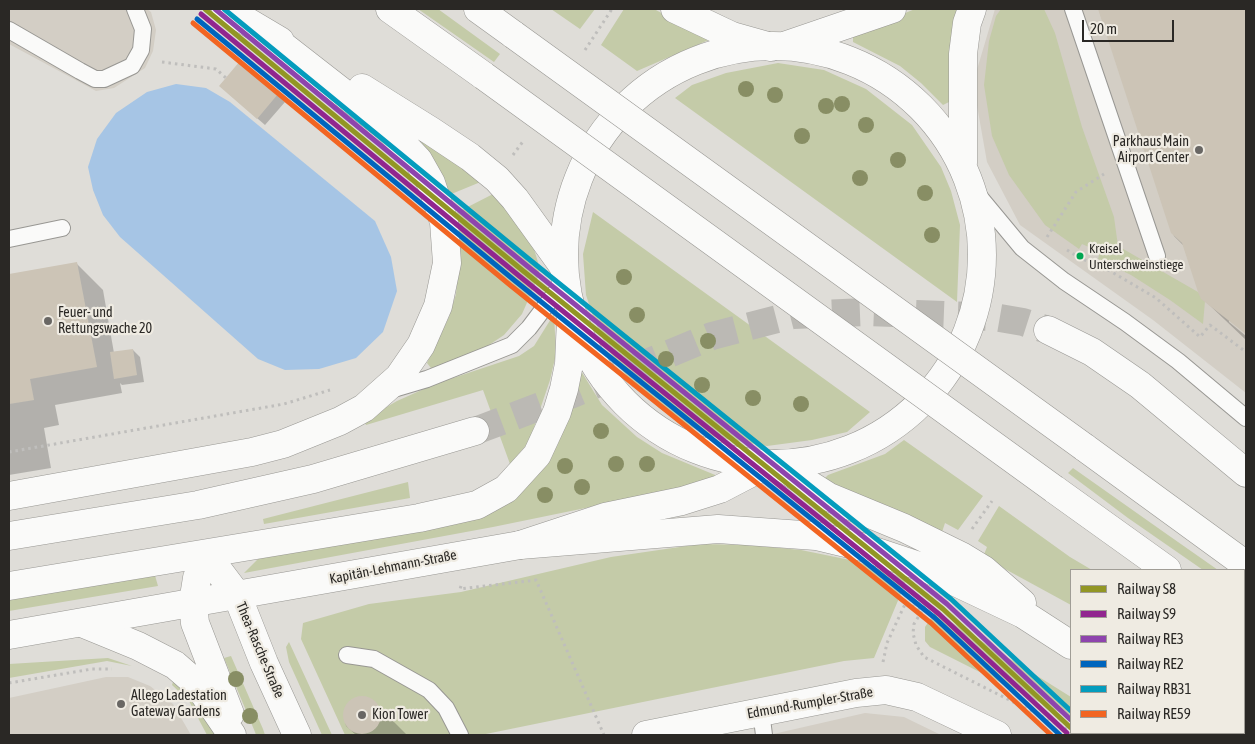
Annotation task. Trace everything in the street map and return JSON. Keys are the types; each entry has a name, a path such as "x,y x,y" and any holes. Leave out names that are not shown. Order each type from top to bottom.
{"main road":[{"path":"226,9 330,68 470,157 497,179 530,220 565,273"},
{"path":"390,9 1166,569"},
{"path":"478,9 1246,565"},
{"path":"674,9 732,36 776,47 821,53 862,67 881,77 917,104 938,125 968,176"},
{"path":"9,586 454,511 477,504 506,489 537,455 557,412 569,364 571,308 565,273 564,250 572,201 594,145 609,124 659,81 702,59 733,51 776,47 892,9"},
{"path":"571,308 592,358 618,395 636,412 678,441 728,459 773,464 813,460 855,446 870,438 913,408 950,370 961,351 970,327 983,258 982,228 968,176 964,54 967,23 972,9"},
{"path":"9,496 252,452 283,444 340,421 364,408 385,392 416,353 431,326 438,306 446,263 444,222 431,183 418,160 397,136 264,32"},
{"path":"1048,330 1092,352 1140,385 1246,473"},
{"path":"9,536 198,505 313,479 475,431"},
{"path":"773,464 829,497 904,528 984,570 1066,641"},
{"name":"Kapitän-Lehmann-Straße","path":"9,635 520,545 605,517 706,494 741,480 773,464"},
{"path":"520,545 718,529 816,536 862,547 928,569 1023,614 1066,641"},
{"path":"206,554 197,578 193,603 195,623 238,735"},
{"name":"Thea-Rasche-Straße","path":"206,554 237,595 264,663 296,735"},
{"path":"82,623 138,646 175,664 198,686 232,735"},
{"name":"Edmund-Rumpler-Straße","path":"646,735 763,723 856,693 893,691 917,697 997,735"}],"lane":[{"path":"9,30 95,78 104,80 132,66 141,50 143,28 135,9"},
{"path":"1073,9 1157,256"},
{"path":"968,176 1022,248 1064,281 1126,322 1178,361 1246,418"},
{"path":"9,239 62,228"},
{"path":"385,392 427,379 512,345 529,328 565,273"},
{"path":"348,655 374,659 429,690 446,708 460,735"}],"path":[{"path":"579,58 612,9"},
{"path":"136,59 216,69 226,78"},
{"path":"497,179 524,139"},
{"path":"1047,237 1076,192 1124,161"},
{"path":"1041,233 1055,242"},
{"path":"1063,248 1156,298 1200,338 1210,325 1246,352"},
{"path":"9,452 284,404 337,388"},
{"path":"968,536 992,501"},
{"path":"460,589 536,580 604,735"},
{"path":"887,643 906,602 921,611"},
{"path":"925,606 914,624 913,634 924,657 1070,730"},
{"path":"9,683 92,669 115,669"}],"shaded area":[{"path":"9,9 147,9 151,12 156,30 153,51 145,68 114,88 96,91 9,44"},
{"path":"995,9 1246,9 1246,393 1153,320 1020,225 987,162 973,83"},
{"path":"106,677 128,677 150,686 173,704 191,735 9,735 9,698"},
{"path":"865,713 904,717 941,735 769,735"}],"green space":[{"path":"418,9 438,9 500,54 494,62"},
{"path":"551,9 595,9 580,29"},
{"path":"624,9 654,9 711,39 637,71 601,45"},
{"path":"915,9 961,9 951,97 949,102 943,105 921,83 900,66 853,42 853,34"},
{"path":"1001,9 1044,9 1055,33 1082,127 1114,217 1118,246 1198,292 1205,301 1203,324 1131,275 1098,259 1100,252 1082,244 1079,249 1045,225 1009,175 992,136 984,85 989,41 996,16"},
{"path":"778,63 824,70 866,89 912,125 941,167 951,191 960,225 957,302 675,98 692,85 726,73"},
{"path":"419,138 483,181 449,195"},
{"path":"495,193 531,239 540,269 537,280 522,314 504,335 462,359 431,368 427,363 449,317 456,294 459,254 456,213"},
{"path":"593,212 870,412 847,432 812,440 767,446 714,437 681,423 659,408 636,387 620,368 606,346 595,322 586,295 583,254"},
{"path":"554,314 556,354 550,380 529,442 510,464 483,390 366,425 364,420 397,401 435,384 519,356 534,346"},
{"path":"581,371 602,405 637,437 662,453 720,477 722,480 493,527 244,573 260,557 457,524 509,502 534,479 557,446 572,409"},
{"path":"904,440 983,496 958,530 945,523 941,535 831,488 825,478 828,475 885,454"},
{"path":"1073,468 1217,569 1202,569 1128,518 1068,473"},
{"path":"408,482 410,498 264,524 263,519"},
{"path":"999,506 1070,557 1090,569 1070,569 1070,604 983,557 987,547 978,541"},
{"path":"700,544 749,545 801,550 855,561 907,579 874,658 844,661 481,735 345,735 301,639 303,623 369,604 461,592 611,557"},
{"path":"154,572 158,586 9,611 9,596"},
{"path":"935,612 1070,696 1070,717 930,647 925,641 925,627"},
{"path":"289,642 332,735 322,735 289,662 286,647"},
{"path":"231,656 265,735 256,735 224,658"},
{"path":"108,658 132,666 107,661 9,678 9,664"},
{"path":"175,676 186,687 216,735 207,735 189,701 172,685"}],"water":[{"path":"176,84 206,88 230,102 375,221 391,257 397,291 383,332 356,358 319,369 285,370 258,359 120,237 103,215 93,190 88,167 97,139 116,113 147,92"}],"building":[{"name":"Parkhaus Main Airport Center","path":"1098,9 1246,9 1246,334 1201,299 1182,243 1171,233"},
{"path":"240,61 278,94 257,119 219,86"},
{"name":"Feuer- und Rettungswache 20","path":"77,262 97,367 30,379 34,400 9,404 9,274"},
{"path":"133,349 137,375 114,379 110,352"},
{"name":"Kion Tower","path":"362,696 369,697 375,702 380,708 380,722 375,728 369,733 362,734 355,733 349,728 344,722 343,715 344,708 349,702 355,697"}],"tunnel":[{"path":"475,431 570,395 712,336 793,315 867,312 994,317 1023,322 1048,330"}],"rail line":[{"name":"S8","path":"205,9 522,270 943,609 1070,727"},
{"name":"RE3","path":"215,9 526,265 947,604 1070,719"},
{"name":"RB31","path":"224,9 530,260 951,599 1070,710"},
{"name":"S9","path":"201,14 518,275 939,614 1067,733"},
{"name":"RE2","path":"197,19 514,280 935,618 1060,735"},
{"name":"RE59","path":"193,23 510,285 931,623 1051,735"}],"place":[{"name":"Parkhaus Main Airport Center","path":"1199,150"},
{"name":"Kreisel Unterschweinstiege","path":"1080,256"},
{"name":"Feuer- und Rettungswache 20","path":"48,321"},
{"name":"Allego Ladestation Gateway Gardens","path":"121,704"},
{"name":"Kion Tower","path":"362,715"}]}
